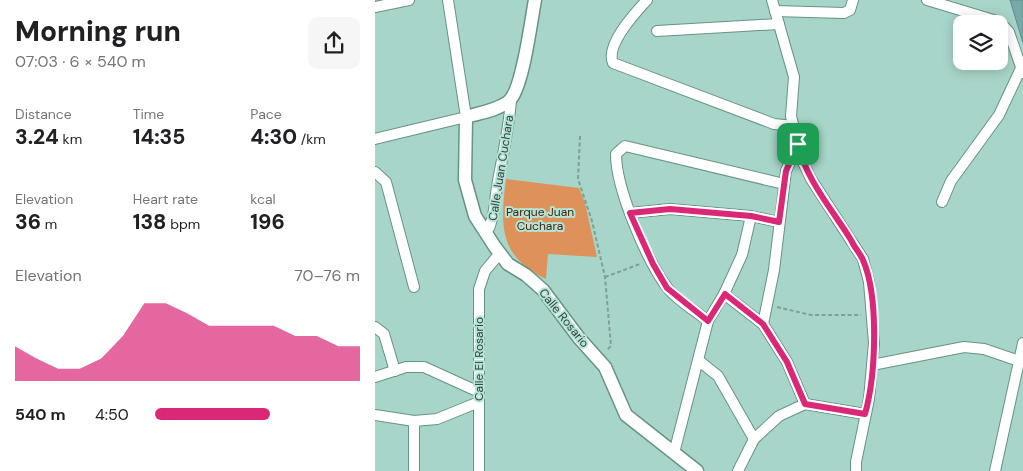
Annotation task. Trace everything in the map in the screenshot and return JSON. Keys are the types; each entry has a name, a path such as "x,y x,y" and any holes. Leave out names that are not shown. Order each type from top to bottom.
{"street":[{"path":"375,6 409,0"},
{"name":"Calle Rosario","path":"449,0 466,117 465,180 475,216 508,264 526,275 543,290 557,312 605,367 626,415 697,471"},
{"path":"375,139 466,117 502,106 511,100 520,79 535,0"},
{"path":"647,0 612,46 610,56 613,63 774,124 794,126"},
{"path":"772,0 794,76 791,116 801,158 811,179 863,259 869,282 874,343 869,399 854,468"},
{"path":"775,12 843,12 850,10 853,0"},
{"path":"927,0 1000,22 1009,32 1022,70 999,115 951,181 942,202"},
{"path":"657,31 779,24"},
{"name":"Calle Juan Cuchara","path":"487,234 493,222 497,182 509,133 511,100"},
{"path":"763,324 774,270 786,171 798,144"},
{"path":"708,321 667,288 651,260 624,199 616,168 616,154 625,146 784,184"},
{"path":"375,172 386,182 415,287"},
{"path":"630,213 670,209 751,216 779,222"},
{"path":"674,453 708,321 725,294 742,255 751,216"},
{"name":"Calle El Rosario","path":"479,471 479,289 485,271 499,253"},
{"path":"725,294 763,324 787,362 805,404"},
{"path":"375,327 384,334 395,371"},
{"path":"995,471 1023,343"},
{"path":"872,365 964,347 984,349 1019,361"},
{"path":"698,360 718,376 754,439"},
{"path":"375,377 406,367 424,367 479,397"},
{"path":"375,415 415,421 437,419 479,397"},
{"path":"738,471 754,439 779,416 805,404 865,414"},
{"path":"415,421 415,471"}],"path":[{"path":"580,136 577,178 592,221 605,277 611,346 597,358"},
{"path":"605,277 651,260"},
{"path":"767,304 811,315 872,315"}],"green space":[{"name":"Parque Juan Cuchara","path":"506,179 579,188 585,203 597,257 548,254 546,279 519,260 511,250 504,226 503,212"}],"building":[{"path":"1010,0 1023,0 1023,43"}],"route":[{"path":"798,144 801,158 811,179 863,259 869,282 874,343 869,399 865,414 805,404 787,362 763,324 725,294 708,321 667,288 653,264 630,213 670,209 751,216 779,222 786,171 798,144"}]}
